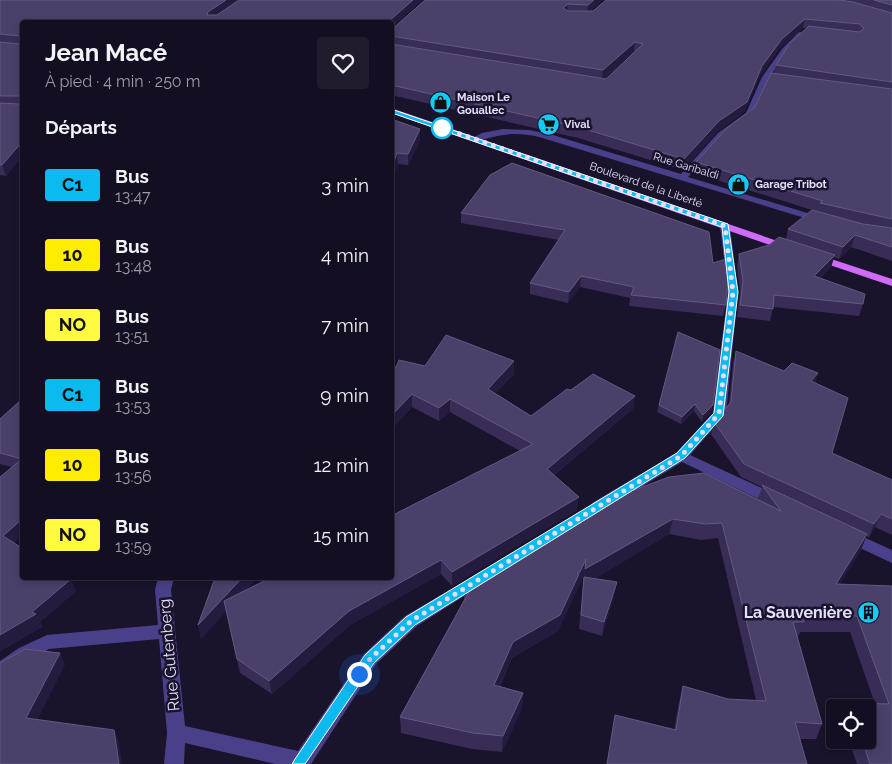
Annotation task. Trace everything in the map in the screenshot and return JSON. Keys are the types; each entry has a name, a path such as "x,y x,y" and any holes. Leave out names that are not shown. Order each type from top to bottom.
{"main road":[{"name":"Boulevard de la Liberté","path":"394,111 892,284"}],"street":[{"path":"684,176 721,135 749,114 766,77 784,50 804,31 812,31"},
{"path":"766,77 776,79"},
{"name":"Rue Garibaldi","path":"474,139 501,130 522,130 684,176 771,206 834,223"},
{"path":"580,518 681,456 719,414 733,292 725,226"},
{"path":"681,456 784,505"},
{"path":"838,531 892,557"},
{"path":"176,732 301,763 370,659 411,621 487,574"},
{"name":"Rue Gutenberg","path":"166,580 163,590 176,732 174,764"},
{"path":"0,670 25,653 47,642 167,631"}],"building":[{"path":"0,0 226,0 208,12 207,15 217,15 239,0 413,0 390,20 20,20 20,36 0,34"},
{"path":"425,0 594,0 588,5 568,4 563,8 568,11 593,11 606,0 839,0 892,13 892,82 776,65 790,43 809,26 859,32 864,29 860,24 805,19 782,39 762,66 747,102 719,121 684,159 578,127 394,86 394,44 606,79 643,44 635,42 603,70 394,36 394,27"},
{"path":"874,0 892,0 892,5"},
{"path":"20,41 20,99 19,96 0,96 0,42 19,44"},
{"path":"771,73 892,89 892,219 820,203 823,201 696,162 727,128 755,107"},
{"path":"0,103 19,104 20,144 0,165"},
{"path":"394,120 420,129 408,154 397,153 394,162"},
{"path":"512,163 709,232 713,263 726,259 728,281 726,305 631,295 634,287 581,276 569,292 530,283 565,230 461,213 490,175"},
{"path":"812,210 863,224 892,228 892,247 855,235 843,247 788,229"},
{"path":"779,237 835,255 814,276 865,294 863,304 774,295 773,309 740,305 743,280 739,254 769,245"},
{"path":"678,332 720,350 713,405 703,415 695,404 682,417 659,405"},
{"path":"446,335 514,361 488,389 531,416 567,389 571,390 593,374 635,396 547,469 579,497 452,572 441,560 349,611 269,681 237,659 224,601 266,580 394,580 394,514 533,444 450,399 439,408 412,394 394,413 394,367 396,367 399,360 425,366"},
{"path":"736,351 784,371 792,363 818,373 811,381 848,398 832,453 892,480 892,519 881,514 874,524 744,464 714,422 731,402"},
{"path":"20,401 20,458 0,453 0,419"},
{"path":"20,461 20,521 3,536 20,547 20,580 70,580 32,612 36,614 0,635 0,477"},
{"path":"704,473 781,511 762,485 867,534 836,584 892,586 892,764 870,764 865,749 876,749 876,704 889,704 857,616 802,616 804,622 793,622 822,724 795,722 807,764 607,764 615,715 676,730 683,686 728,699 766,701 722,523 705,524 673,519 585,569 586,559 580,572 577,574 579,574 560,615 513,642 494,685 523,693 503,736 473,733 400,717 470,590 464,583 591,506 669,477"},
{"path":"584,577 617,582 604,622 581,615"},
{"path":"214,580 240,580 198,625"},
{"path":"25,649 60,653 26,718 114,730 119,764 0,764 0,663"}],"bus line":[{"name":"C1","path":"300,764 370,659 411,621 681,456 719,414 733,292 725,226 394,111"}],"place":[{"name":"Maison Le Gouallec","path":"441,103"},
{"name":"Vival","path":"548,124"},
{"name":"Garage Tribot","path":"739,184"},
{"name":"La Sauvenière","path":"868,612"}],"route":[{"path":"359,674 370,659 411,621 681,456 719,414 733,292 725,226 440,127 442,128"}]}
